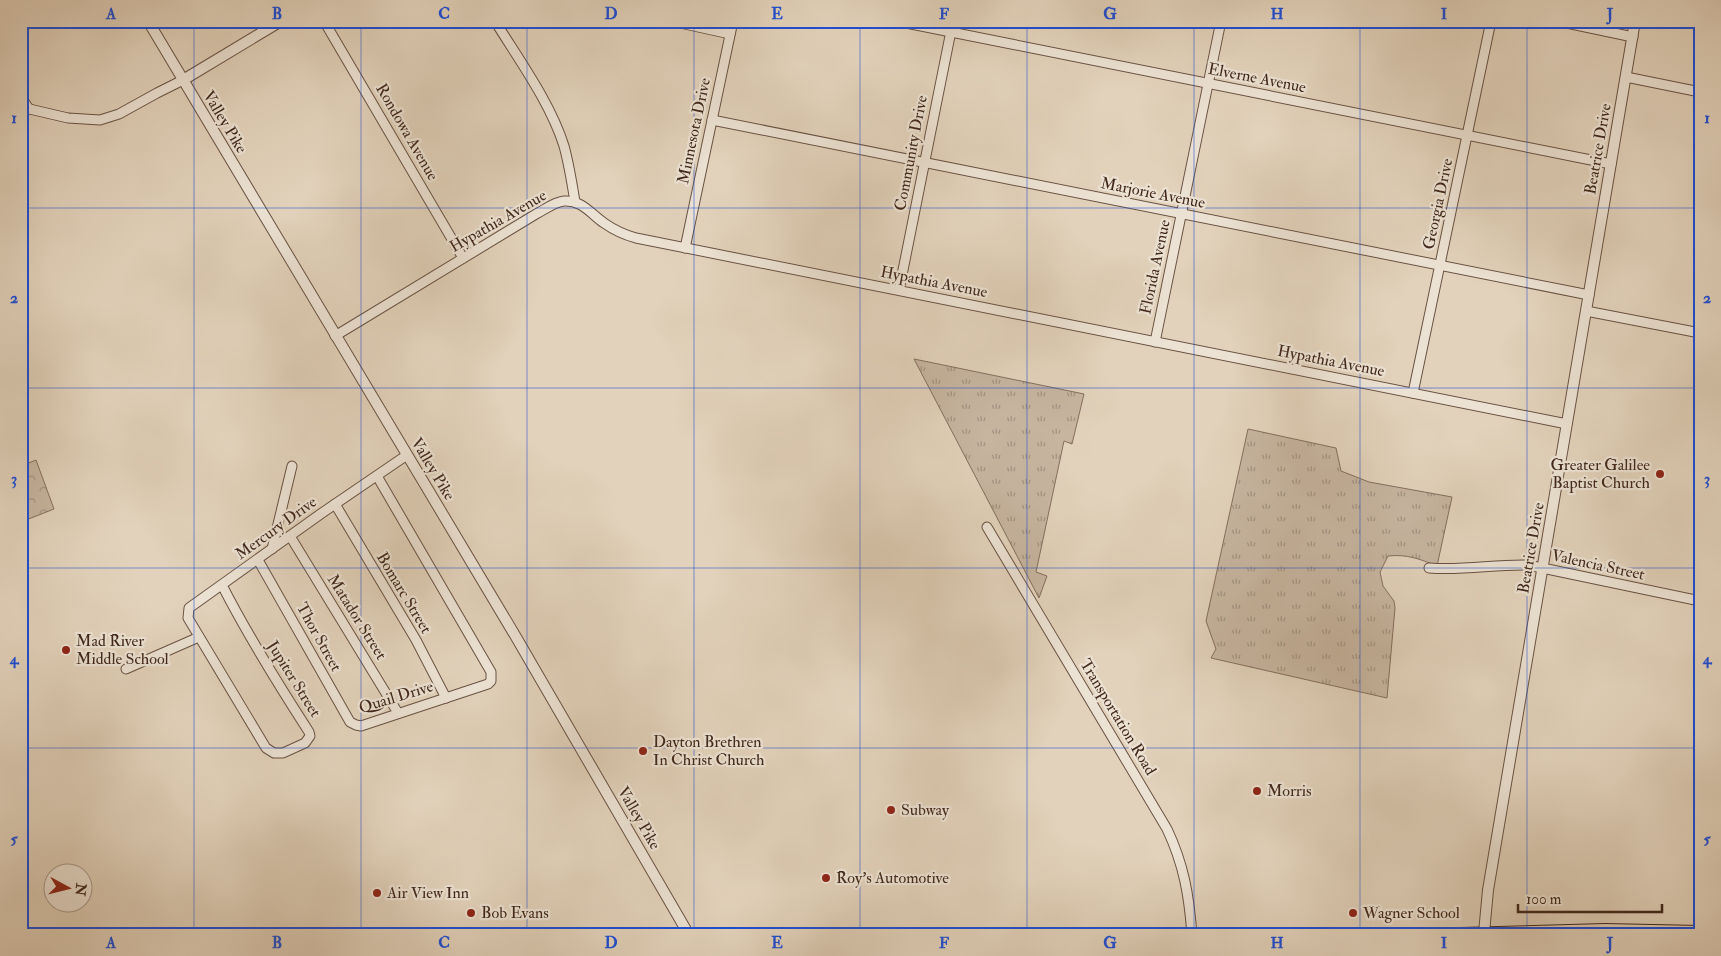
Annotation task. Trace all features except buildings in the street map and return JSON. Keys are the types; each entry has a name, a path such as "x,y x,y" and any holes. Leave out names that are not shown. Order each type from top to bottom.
{"main road":[{"path":"1460,935 1484,933 1700,933"}],"street":[{"name":"Valley Pike","path":"148,21 579,743 689,935"},
{"path":"21,96 25,108 68,118 100,120 120,114 183,80 281,21"},
{"name":"Rondowa Avenue","path":"324,21 463,258"},
{"path":"495,21 554,122 569,165 575,202"},
{"path":"671,21 730,34"},
{"name":"Minnesota Drive","path":"685,248 733,21"},
{"name":"Elverne Avenue","path":"896,21 1611,164"},
{"name":"Community Drive","path":"899,290 952,21"},
{"name":"Florida Avenue","path":"1155,342 1221,21"},
{"name":"Georgia Drive","path":"1413,393 1491,21"},
{"path":"1557,21 1633,37"},
{"name":"Beatrice Drive","path":"1484,933 1488,890 1635,21"},
{"path":"1626,77 1700,92"},
{"name":"Marjorie Avenue","path":"712,120 1589,295"},
{"name":"Hypathia Avenue","path":"335,336 463,258 558,203 565,201 582,205 604,223 627,235 685,248 1567,424"},
{"path":"1586,311 1700,333"},
{"name":"Mercury Drive","path":"199,637 188,618 189,608 407,455"},
{"path":"272,550 292,466"},
{"path":"377,476 491,672 491,680 488,684 446,698"},
{"name":"Bomarc Street","path":"335,504 416,640 446,698"},
{"name":"Transportation Road","path":"987,527 1167,829 1182,865 1187,884 1192,935"},
{"name":"Matador Street","path":"290,536 398,714"},
{"name":"Thor Street","path":"258,560 348,719 356,726"},
{"name":"Valencia Street","path":"1429,568 1463,570 1515,565 1543,568 1700,602"},
{"name":"Jupiter Street","path":"199,637 270,752 280,754 308,740 309,732 281,688 222,585"},
{"path":"126,669 199,637"},
{"name":"Quail Drive","path":"356,726 446,698"}],"green space":[{"path":"914,359 1084,394 1072,444 1064,441 1036,572 1047,576 1039,598"},
{"path":"1248,429 1336,448 1341,471 1369,482 1452,497 1437,566 1413,558 1388,556 1380,572 1383,586 1394,601 1395,608 1387,698 1211,658 1216,649 1206,621"},
{"path":"36,460 54,509 21,522 21,466"}],"place":[{"name":"Greater Galilee Baptist Church","path":"1660,474"},
{"name":"Mad River Middle School","path":"66,650"},
{"name":"Dayton Brethren In Christ Church","path":"643,751"},
{"name":"Morris","path":"1257,791"},
{"name":"Subway","path":"891,810"},
{"name":"Roy's Automotive","path":"826,878"},
{"name":"Air View Inn","path":"377,893"},
{"name":"Bob Evans","path":"471,913"},
{"name":"Wagner School","path":"1353,913"}]}
